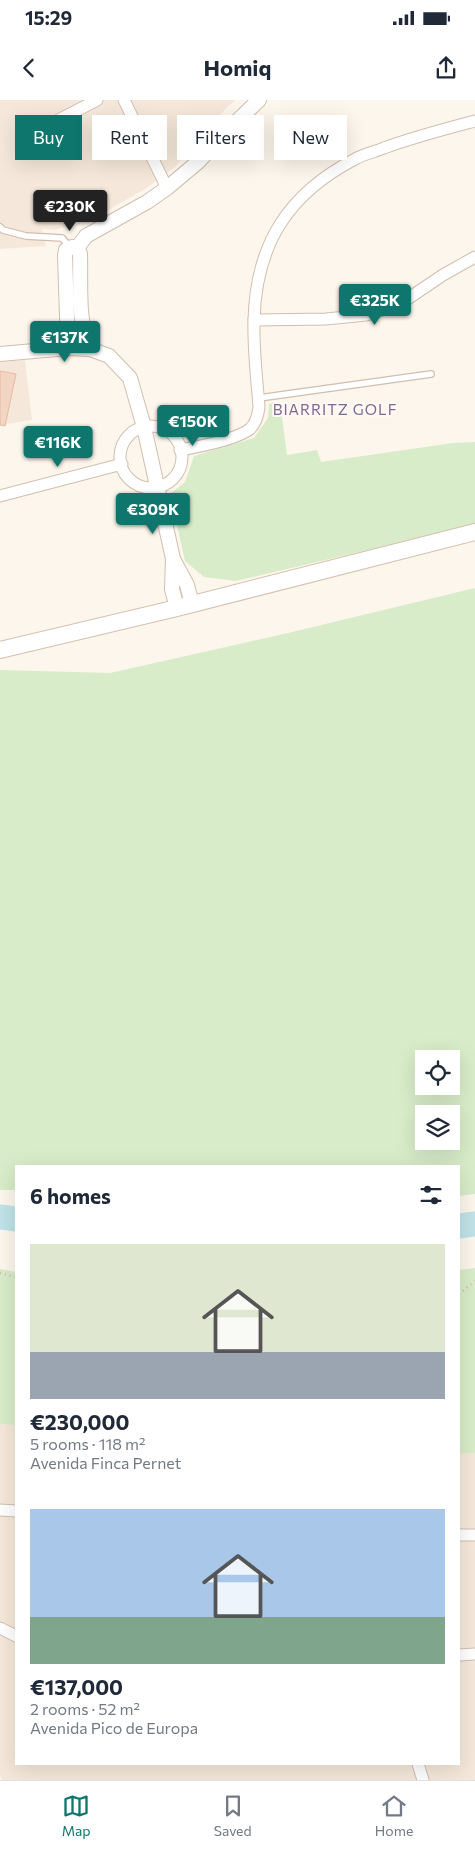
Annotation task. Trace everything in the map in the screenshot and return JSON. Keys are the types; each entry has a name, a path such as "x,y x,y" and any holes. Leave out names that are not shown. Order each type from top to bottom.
{"main road":[{"path":"0,650 185,606 475,532"}],"street":[{"path":"68,115 97,100"},
{"path":"124,100 167,188"},
{"path":"68,348 66,250 73,247 86,236 148,202 167,188 198,162 233,124 259,100"},
{"path":"180,450 239,435 250,429 257,419 260,408 254,320 260,268 274,232 295,203 320,179 357,158 475,120"},
{"path":"73,247 80,254 82,312 85,340 90,349"},
{"path":"254,320 326,319 366,315 400,304 443,275 475,257"},
{"path":"0,354 68,348 90,349 109,356 130,378 144,426 173,559 187,585 185,606"},
{"path":"144,426 163,428 177,441 180,450 179,469 167,483 158,487 148,488 139,486 124,473 120,454 122,445 127,436 144,426"},
{"path":"0,496 122,464"},
{"path":"0,1510 15,1511"},
{"path":"460,1535 475,1535"},
{"path":"0,1628 15,1636"},
{"path":"460,1655 475,1654"},
{"path":"418,1765 423,1780"}],"lane":[{"path":"0,227 3,230 26,236 62,238 73,247"},
{"path":"259,398 431,374"}],"path":[{"path":"0,1273 15,1277"},
{"path":"460,1293 475,1281"}],"shaded area":[{"path":"0,100 236,100 220,115 177,115 177,160 181,160 175,167 145,189 110,209 56,230 42,229 46,246 0,249"},
{"path":"25,360 32,420 0,425 0,362"},
{"path":"0,1424 15,1425 15,1765 460,1765 460,1453 475,1453 475,1780 2,1780 0,1776"}],"green space":[{"path":"280,402 287,455 317,450 321,462 453,443 475,442 475,525 236,581 204,577 185,561 170,494 185,482 194,456 254,438 268,418 269,404"},
{"path":"475,588 475,1194 460,1196 460,1165 15,1165 15,1190 0,1190 0,670 110,673"},
{"path":"475,1268 475,1453 460,1453 460,1270"},
{"path":"0,1269 15,1272 15,1425 0,1424"}],"building":[{"path":"0,371 16,374 5,426 0,425"}],"waterway":[{"path":"0,1217 15,1219"},
{"path":"460,1226 475,1224"}],"district":[{"name":"BIARRITZ GOLF","path":"335,410"}]}
